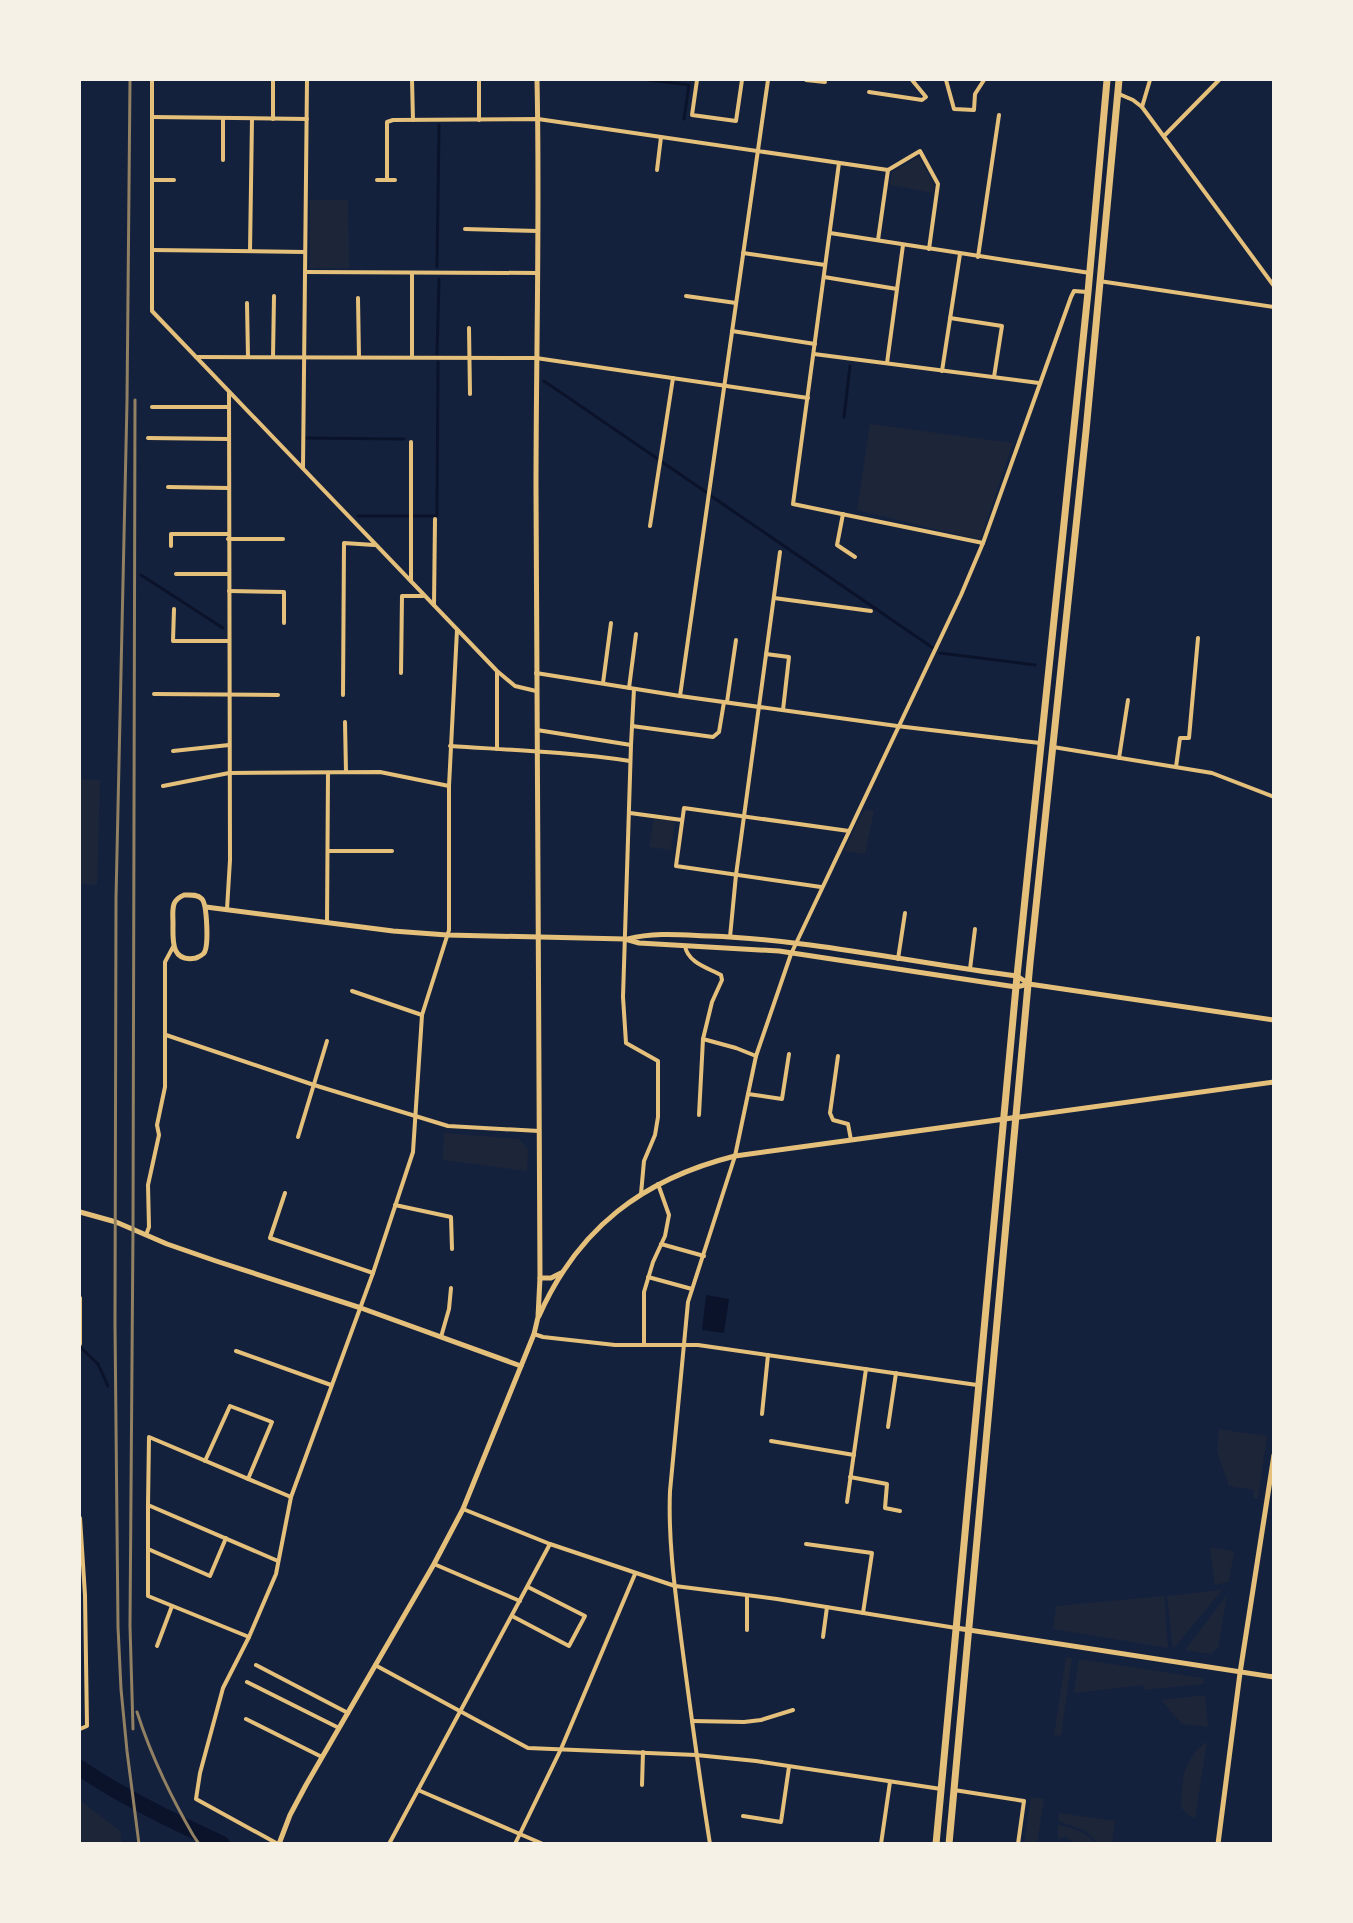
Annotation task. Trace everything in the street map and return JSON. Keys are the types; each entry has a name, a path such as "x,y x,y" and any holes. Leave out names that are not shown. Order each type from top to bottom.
{"highway":[{"path":"936,1844 977,1385 1017,976 1090,273 1105,80"},
{"path":"948,1844 1016,1117 1119,80"}],"main road":[{"path":"279,1844 290,1815 322,1757 464,1509 534,1334 538,1317 540,1278 536,750 537,80"},
{"path":"184,895 197,895 206,907 206,947 203,954 196,958 185,958 173,947 173,906 177,898 184,895"},
{"path":"206,907 393,931 447,935 625,939 642,935 730,937 795,944 1017,976 1029,984"},
{"path":"625,939 639,943 751,949 1016,987 1029,984 1274,1020"},
{"path":"538,1317 562,1273 598,1227 617,1210 658,1184 711,1162 735,1156 1274,1082"},
{"path":"80,1212 116,1222 216,1262 361,1308 521,1366"},
{"path":"540,1278 550,1278 562,1273"},
{"path":"1218,1844 1240,1673 1274,1455"},
{"path":"956,1628 1274,1677"}],"street":[{"path":"152,80 152,311 497,671 515,686 536,691"},
{"path":"273,80 273,119"},
{"path":"303,469 307,80"},
{"path":"412,80 412,120"},
{"path":"479,80 479,120"},
{"path":"697,80 692,115 736,121 742,80"},
{"path":"680,696 768,80"},
{"path":"806,80 825,82"},
{"path":"869,92 922,100 926,97 912,80"},
{"path":"946,80 954,109 974,110 975,94 984,80"},
{"path":"1142,107 1150,80"},
{"path":"1164,136 1219,80"},
{"path":"1118,93 1142,107 1274,286"},
{"path":"978,256 999,115"},
{"path":"152,117 307,119"},
{"path":"223,118 223,160"},
{"path":"250,251 252,118"},
{"path":"387,180 387,122 412,120 538,119 888,170 920,151 939,184 929,249"},
{"path":"657,170 662,137"},
{"path":"839,163 793,504 982,543"},
{"path":"878,241 888,170"},
{"path":"153,180 174,180"},
{"path":"377,180 395,180"},
{"path":"465,229 538,231"},
{"path":"830,233 1090,273"},
{"path":"887,363 903,245"},
{"path":"152,250 305,252"},
{"path":"743,253 825,265"},
{"path":"942,370 960,254"},
{"path":"305,272 538,273"},
{"path":"412,273 412,357"},
{"path":"824,277 897,289"},
{"path":"1099,281 1274,307"},
{"path":"710,1844 696,1755 669,1518 688,1302 735,1156 756,1056 791,954 961,595 1074,291 1088,292"},
{"path":"273,357 274,296"},
{"path":"686,296 736,303"},
{"path":"358,298 359,357"},
{"path":"247,303 248,357"},
{"path":"950,318 1002,326 994,377"},
{"path":"470,327 470,394"},
{"path":"732,332 815,344"},
{"path":"814,354 1039,383"},
{"path":"195,357 536,358 808,398"},
{"path":"650,526 673,378"},
{"path":"227,909 230,860 229,392"},
{"path":"152,406 228,407"},
{"path":"148,438 228,439"},
{"path":"411,442 411,581"},
{"path":"168,487 228,488"},
{"path":"843,514 837,545 855,557"},
{"path":"434,606 435,519"},
{"path":"171,546 171,534 283,539"},
{"path":"343,695 344,543 375,544"},
{"path":"730,937 736,875 780,552"},
{"path":"176,574 229,574"},
{"path":"229,591 284,592 284,623"},
{"path":"401,673 402,596 424,596"},
{"path":"774,598 871,611"},
{"path":"174,609 173,641 229,641"},
{"path":"603,683 611,623"},
{"path":"279,1844 196,1799 200,1773 223,1688 249,1637 276,1574 291,1497 361,1308 412,1152 422,1015 449,922 448,786 457,630"},
{"path":"629,688 636,634"},
{"path":"1176,767 1180,738 1189,738 1198,638"},
{"path":"632,726 712,737 719,732 736,640"},
{"path":"766,654 789,657 783,710"},
{"path":"497,671 497,749"},
{"path":"536,673 680,696 1041,743"},
{"path":"634,689 623,997 626,1043 658,1061 658,1117 655,1135 644,1161 641,1194"},
{"path":"154,694 278,694"},
{"path":"1119,758 1128,700"},
{"path":"345,722 346,773"},
{"path":"536,730 631,745"},
{"path":"173,751 229,745"},
{"path":"450,746 585,754 630,761"},
{"path":"1053,747 1212,773 1274,797"},
{"path":"163,786 229,773 390,773 448,786"},
{"path":"327,922 328,773"},
{"path":"821,887 676,866 684,808 849,831"},
{"path":"630,813 682,820"},
{"path":"329,851 392,851"},
{"path":"898,959 905,913"},
{"path":"970,969 975,929"},
{"path":"685,946 686,953 692,959 721,975 722,980 712,1002 703,1039 699,1115"},
{"path":"146,1235 149,1227 148,1185 159,1135 157,1125 165,1087 165,962 173,947"},
{"path":"352,991 422,1015"},
{"path":"166,1035 314,1085 448,1126 539,1131"},
{"path":"703,1039 756,1056"},
{"path":"298,1137 327,1041"},
{"path":"748,1094 782,1099 789,1054"},
{"path":"838,1056 830,1113 833,1120 848,1124 851,1140"},
{"path":"644,1345 644,1292 669,1215 658,1184"},
{"path":"285,1193 270,1238 373,1273"},
{"path":"395,1205 451,1217 452,1249"},
{"path":"661,1244 704,1256"},
{"path":"648,1277 692,1289"},
{"path":"441,1337 449,1309 451,1288"},
{"path":"80,1298 80,1343"},
{"path":"534,1334 615,1345 698,1345 977,1385"},
{"path":"236,1351 331,1385"},
{"path":"762,1413 768,1355"},
{"path":"847,1502 866,1369"},
{"path":"888,1427 896,1373"},
{"path":"205,1461 230,1406 272,1422 248,1479"},
{"path":"249,1637 148,1596 149,1437 291,1497"},
{"path":"771,1441 854,1455"},
{"path":"850,1478 887,1484 885,1508 900,1511"},
{"path":"148,1505 278,1561"},
{"path":"464,1509 550,1544 675,1586 956,1628"},
{"path":"80,1518 87,1726 80,1729"},
{"path":"148,1549 210,1576 226,1538"},
{"path":"389,1844 550,1544"},
{"path":"806,1544 872,1553 863,1613"},
{"path":"434,1564 520,1601"},
{"path":"515,1844 561,1749 635,1574"},
{"path":"512,1616 569,1646 585,1616 528,1587"},
{"path":"747,1596 747,1630"},
{"path":"158,1646 172,1606"},
{"path":"823,1636 827,1607"},
{"path":"256,1665 348,1713"},
{"path":"375,1665 528,1748 696,1755 942,1789"},
{"path":"247,1682 339,1728"},
{"path":"692,1721 744,1722 761,1720 793,1710"},
{"path":"246,1719 322,1757"},
{"path":"642,1785 643,1752"},
{"path":"742,1816 780,1822 789,1767"},
{"path":"881,1844 890,1782"},
{"path":"418,1790 543,1844"},
{"path":"953,1790 1024,1801 1018,1844"}],"shaded area":[{"path":"919,157 934,185 933,193 890,185 892,172"},
{"path":"310,200 348,200 349,268 310,268"},
{"path":"870,424 1013,443 980,540 857,510"},
{"path":"80,779 100,780 97,885 80,884"},
{"path":"864,810 874,811 865,854 844,851"},
{"path":"654,818 675,821 671,850 649,847"},
{"path":"444,1133 519,1139 528,1149 527,1171 443,1160"},
{"path":"706,1295 729,1299 724,1333 702,1330"},
{"path":"1219,1429 1267,1436 1258,1499 1253,1498 1254,1490 1229,1486 1217,1451"},
{"path":"1210,1547 1234,1551 1229,1582 1215,1585"},
{"path":"1222,1590 1173,1649 1167,1596"},
{"path":"1227,1595 1218,1648 1211,1654 1185,1650"},
{"path":"1164,1596 1168,1648 1053,1629 1056,1606"},
{"path":"1066,1657 1072,1658 1061,1736 1054,1735"},
{"path":"1079,1659 1203,1678 1204,1684 1142,1690 1145,1685 1074,1693"},
{"path":"1205,1695 1208,1727 1182,1724 1161,1700"},
{"path":"1207,1741 1195,1818 1181,1808 1183,1779 1192,1756"},
{"path":"1031,1797 1044,1799 1037,1843 1024,1843"},
{"path":"80,1800 120,1831 122,1843 80,1843"},
{"path":"1059,1813 1115,1821 1112,1843 1098,1843 1086,1831 1058,1821"},
{"path":"1058,1825 1079,1831 1096,1843 1074,1843 1065,1836 1058,1840"}],"waterway":[{"path":"648,80 689,85 684,119"},
{"path":"437,267 439,125"},
{"path":"437,354 439,279"},
{"path":"414,516 437,516 438,362"},
{"path":"844,417 850,366"},
{"path":"544,381 658,459"},
{"path":"305,438 404,439"},
{"path":"662,462 706,492"},
{"path":"711,496 933,648"},
{"path":"358,516 409,516"},
{"path":"141,575 223,628"},
{"path":"940,653 1035,665"},
{"path":"80,1347 98,1364 108,1386"},
{"path":"80,1768 131,1799 222,1844"}],"railway":[{"path":"130,80 127,402 116,898 115,1324 118,1627 121,1689 139,1844"},
{"path":"133,1729 130,1626 135,400"},
{"path":"137,1712 162,1775 199,1844"}]}
